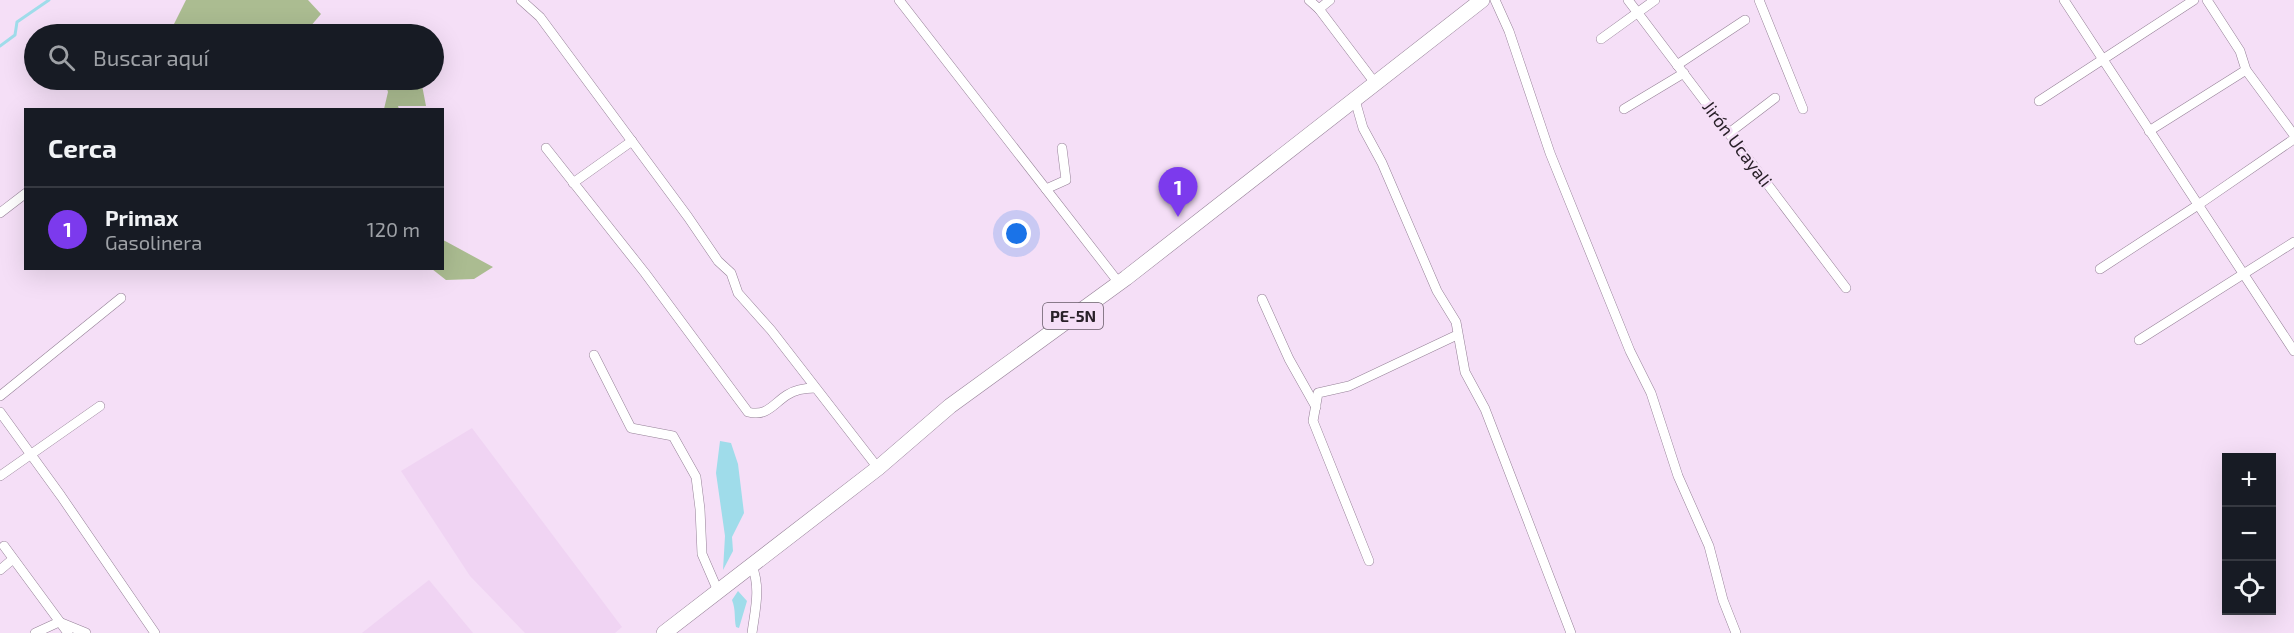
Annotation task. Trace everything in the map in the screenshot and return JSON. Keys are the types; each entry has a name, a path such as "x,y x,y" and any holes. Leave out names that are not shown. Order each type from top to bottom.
{"highway":[{"name":"PE-5N","path":"664,633 878,468 970,391 1119,282 1482,0"}],"street":[{"path":"521,0 540,17 700,232 718,261 731,273 738,293 771,330 878,468"},
{"path":"899,0 1119,282"},
{"path":"1309,0 1319,9 1375,84"},
{"path":"1319,9 1330,0"},
{"path":"1496,0 1517,53 1550,153 1630,351 1651,393 1678,476 1709,546 1722,600 1736,633"},
{"name":"Jirón Ucayali","path":"1628,0 1846,288"},
{"path":"1601,39 1655,0"},
{"path":"1759,0 1803,109"},
{"path":"2064,0 2294,351"},
{"path":"2039,101 2194,0"},
{"path":"2207,0 2240,51 2246,70 2294,135"},
{"path":"1624,109 1745,20"},
{"path":"2149,131 2246,70"},
{"path":"1729,133 1775,98"},
{"path":"1355,100 1363,129 1382,163 1437,291 1456,322 1465,372 1485,409 1571,633"},
{"path":"2100,269 2199,205 2294,139"},
{"path":"573,183 632,141"},
{"path":"546,148 687,328 748,412 757,414 766,411 788,394 803,388 815,388"},
{"path":"1047,189 1068,181 1062,148"},
{"path":"0,213 24,195"},
{"path":"2139,340 2294,242"},
{"path":"0,396 121,298"},
{"path":"1262,299 1289,359 1316,407"},
{"path":"1369,561 1313,421 1318,393 1349,387 1457,335"},
{"path":"594,355 631,428 673,435 696,477 702,554 718,591"},
{"path":"0,476 100,406"},
{"path":"0,412 155,633"},
{"path":"4,546 68,633"},
{"path":"0,570 14,559"},
{"path":"752,566 756,576 758,594 752,633"},
{"path":"34,633 59,622 86,633"}],"shaded area":[{"path":"472,428 622,627 615,633 525,633 470,576 401,471"},
{"path":"429,580 473,633 362,633"}],"green space":[{"path":"186,0 308,0 321,14 312,24 174,24"},
{"path":"387,90 423,90 426,106 384,108"},
{"path":"444,241 493,267 474,279 446,280 433,270 444,270"}],"water":[{"path":"720,441 731,443 738,464 744,513 732,537 733,551 723,570 725,536 716,473"},
{"path":"738,591 747,601 739,628 736,627 732,600"}],"waterway":[{"path":"0,46 15,35 17,22 49,0"}],"place":[{"name":"Primax","path":"1178,217"}]}
